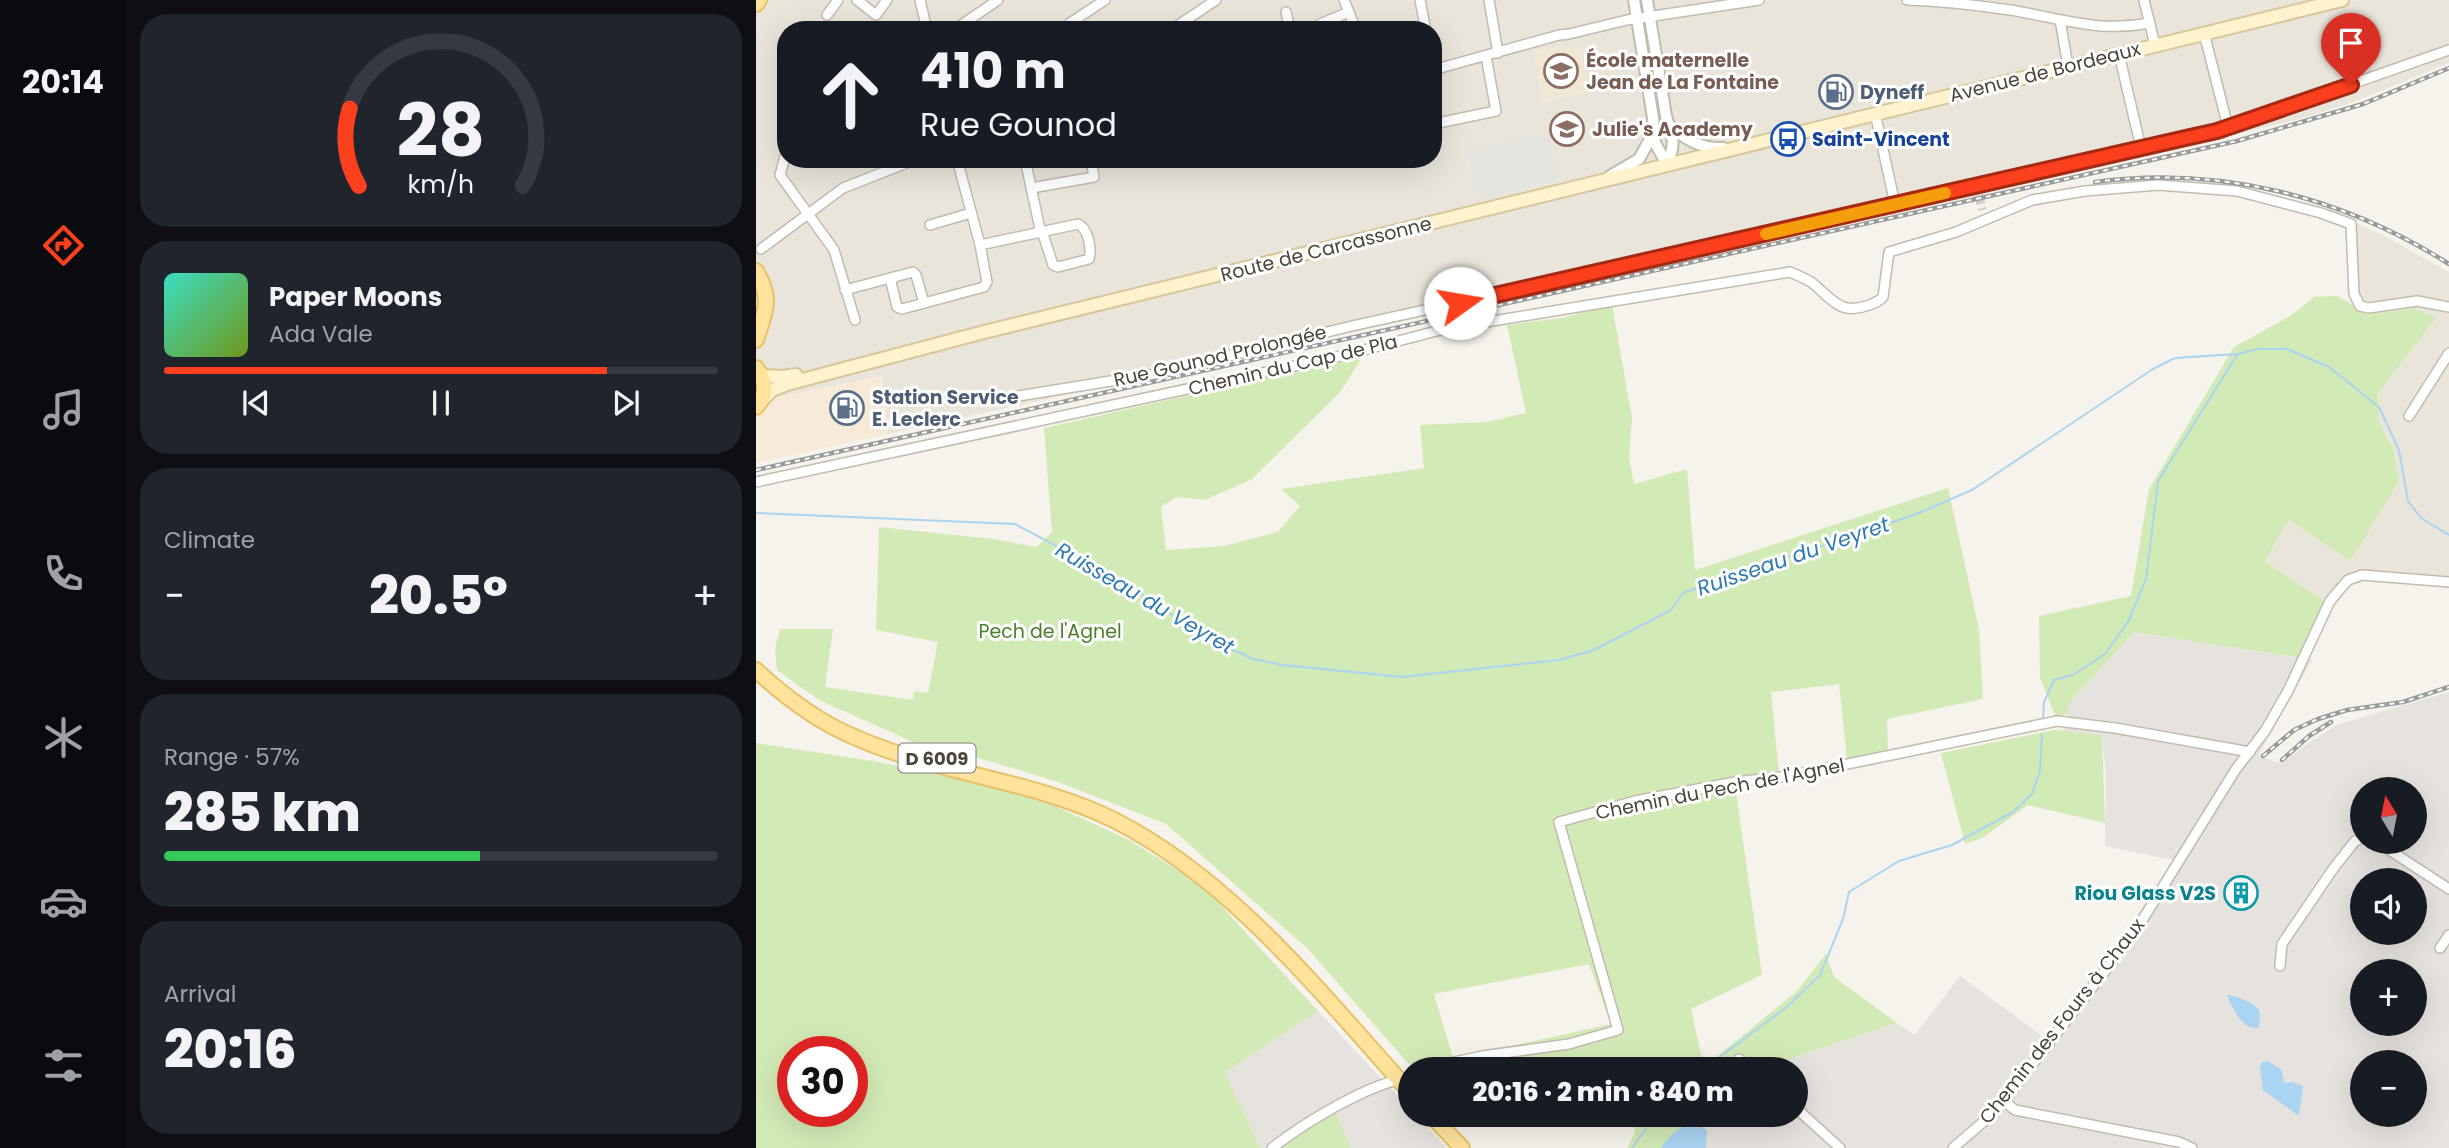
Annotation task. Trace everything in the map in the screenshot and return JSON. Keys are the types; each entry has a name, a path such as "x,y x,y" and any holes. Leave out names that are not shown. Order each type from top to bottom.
{"main road":[{"name":"Avenue de Bordeaux","path":"1667,164 2342,0"},
{"name":"Route de Carcassonne","path":"758,369 789,377 984,332 1667,164"},
{"path":"756,271 762,281 765,299 765,317 756,340"},
{"path":"756,325 765,299"},
{"name":"Route de Carcassonne","path":"759,403 772,390 787,384 984,332"},
{"path":"758,369 765,391 759,403"},
{"name":"D 6009","path":"756,660 817,711 853,730 915,752 1060,792 1115,815 1159,840 1220,884 1258,918 1308,968 1398,1070"},
{"name":"D 6009","path":"756,670 799,706 851,736 914,758 1057,796 1113,820 1158,846 1197,874 1245,916 1398,1071"},
{"path":"1442,1127 1462,1148"},
{"path":"1453,1127 1472,1148"}],"street":[{"path":"827,15 838,0"},
{"path":"857,0 876,15 887,0"},
{"path":"920,0 924,21"},
{"path":"967,21 998,0"},
{"path":"1073,21 1105,0"},
{"path":"1184,21 1216,0"},
{"path":"1420,0 1424,21"},
{"path":"1489,0 1498,53"},
{"path":"1634,0 1657,149 1667,164"},
{"path":"1647,0 1666,116 1671,127 1673,145 1667,164"},
{"path":"1442,68 1526,46 1538,40 1637,18 1759,0"},
{"path":"1906,0 1940,1 2010,10 2087,26 2150,23"},
{"path":"2144,0 2155,45"},
{"path":"1347,1 1352,21"},
{"path":"1286,12 1288,21"},
{"path":"1327,21 1349,12"},
{"path":"2060,20 2068,66"},
{"path":"2204,33 2228,127"},
{"name":"Rue Gounod Prolongée","path":"994,400 1154,374 1352,326 1895,204 1978,191 2228,127 2449,50"},
{"path":"2119,54 2141,148"},
{"path":"1442,122 1496,111 1486,56"},
{"path":"1645,66 1657,64"},
{"path":"1875,113 1895,204"},
{"path":"1671,127 1688,140 1708,148 1753,143"},
{"path":"1600,181 1639,159 1654,132"},
{"path":"780,168 780,175 834,250 855,320"},
{"path":"761,249 843,188 894,168"},
{"path":"894,277 891,282 897,307 902,309 984,287 987,282 959,168"},
{"path":"980,245 1042,232 1078,224 1083,226 1091,254 1089,259 1058,267 1052,265 1042,232 1027,168"},
{"path":"1031,188 1094,177 1092,168"},
{"name":"Chemin du Cap de Pla","path":"756,482 1345,355 1444,329 1790,272 1809,281 1848,309 1867,305 1883,297 1889,252 1956,232 1984,215 2024,202 2085,191 2158,185 2237,191 2321,214 2351,224 2354,295 2360,306 2369,308 2417,301 2449,307"},
{"path":"930,225 971,213"},
{"path":"845,290 913,272 924,303"},
{"path":"2409,416 2449,353"},
{"name":"Chemin des Fours à Chaux","path":"1953,1148 1980,1126 2004,1101 2133,935 2288,691 2330,601 2348,580 2361,575 2449,582"},
{"name":"Chemin du Pech de l'Agnel","path":"1477,1057 1569,1044 1618,1030 1559,822 1636,801 1735,782 1789,776 2057,721 2115,727 2250,752"},
{"path":"2280,966 2282,944 2350,847"},
{"path":"2395,854 2449,889"},
{"path":"2440,948 2449,935"},
{"path":"1272,1148 1294,1131 1398,1085"},
{"path":"2004,1101 2015,1110 2179,1142 2192,1148"},
{"path":"1808,1119 1840,1148"}],"shaded area":[{"path":"756,0 2449,0 2449,63 2351,103 2300,119 1983,194 888,434 882,376 776,398 768,370 756,362"},
{"name":"École maternelle Jean de La Fontaine","path":"1561,45 1562,48 1581,45 1588,92 1542,104 1534,51"},
{"path":"1543,134 1544,138 1549,137 1557,180 1485,197 1484,193 1476,195 1469,152"},
{"path":"2351,221 2381,234 2449,272 2449,576 2377,573 2345,576 2325,601 2265,561 2289,520 2393,449 2379,422 2378,393 2436,318 2414,308 2368,315 2351,303 2345,231"},
{"path":"756,362 768,370 776,397 882,376 888,434 756,463"},
{"path":"2134,632 2312,660 2258,756 2282,764 2336,725 2449,692 2449,1148 1706,1148 1707,1127 1808,1127 1808,1057 1795,1057 1897,1023 1915,1035 1960,976 2045,1038 2178,861 2105,846 2106,775 2102,735 2063,731 2070,702"},
{"path":"1318,1011 1398,1096 1398,1127 1427,1127 1447,1148 1351,1148 1335,1111 1275,1148 1260,1148 1225,1072"}],"green space":[{"path":"2338,296 2368,315 2414,308 2436,318 2378,393 2379,422 2393,449 2399,481 2350,561 2289,520 2265,561 2325,601 2301,658 2134,632 2070,702 2067,714 2056,717 2040,678 2039,616 2131,596 2149,489 2234,347 2292,315 2314,297"},
{"name":"Pech de l'Agnel","path":"1612,305 1632,418 1629,457 1634,484 1687,469 1695,570 1948,488 1979,629 1983,699 1887,719 1888,751 1847,759 1839,684 1771,692 1779,775 1735,785 1762,975 1691,1009 1702,1057 1511,1057 1507,1047 1611,1024 1589,964 1434,994 1453,1057 1402,1057 1308,949 1166,824 1058,782 966,754 920,745 819,700 777,670 775,648 780,629 833,629 825,687 913,700 914,691 928,693 938,642 876,630 879,527 993,539 1037,547 1052,532 1044,428 1363,356 1341,391 1251,480 1204,500 1176,497 1161,507 1166,550 1224,546 1278,532 1300,506 1281,489 1424,468 1420,425 1486,422 1526,413 1507,325 1561,318"},
{"path":"2055,730 2102,735 2105,823 2028,805 1984,837 1965,844 1941,753"},
{"path":"756,743 879,762 1031,795 1129,840 1203,886 1318,1011 1225,1072 1260,1148 756,1148"},
{"path":"1826,954 1834,977 1897,1023 1795,1057 1716,1057 1796,992"},
{"path":"1335,1111 1351,1148 1275,1148"},
{"path":"1634,1127 1707,1127 1706,1148 1627,1148 1635,1132"}],"water":[{"path":"2227,995 2257,1007 2260,1014 2259,1027 2253,1028 2243,1022"},
{"path":"2267,1061 2281,1069 2284,1083 2292,1082 2303,1086 2299,1116 2263,1090 2260,1067 2262,1062"},
{"path":"1684,1127 1702,1127 1707,1130 1706,1148 1661,1148"}],"waterway":[{"name":"Ruisseau du Veyret","path":"756,513 1015,524 1121,580 1201,635 1253,659 1283,665 1402,677 1559,660 1594,650 1671,610 1683,593 1919,513 1972,490 2153,369 2175,358 2238,354 2258,349 2287,349 2329,367 2379,407 2399,450 2408,501 2421,518 2449,535"},
{"path":"2043,718 2044,702 2054,680 2073,675 2105,654 2128,622 2146,579 2158,481 2237,355"},
{"path":"1720,1057 1788,1006 1820,975 1843,919 1849,892 1899,861 1952,845 2013,812 2032,794 2040,771 2042,734"},
{"path":"1632,1148 1647,1127"}],"tunnel":[{"path":"1979,195 1982,210"}],"railway":[{"path":"756,470 2237,141 2363,104 2449,68"},
{"path":"2095,182 2188,178 2279,192 2323,204 2367,221 2449,264"},
{"path":"2263,756 2294,730 2318,719 2347,710 2403,702 2449,687"},
{"path":"2282,760 2309,736 2331,722"}],"slow traffic":[{"path":"1766,234 1945,193"}],"place":[{"name":"École maternelle Jean de La Fontaine","path":"1561,71"},
{"name":"Dyneff","path":"1836,92"},
{"name":"Julie's Academy","path":"1567,129"},
{"name":"Saint-Vincent","path":"1788,139"},
{"name":"Station Service E. Leclerc","path":"847,408"},
{"name":"Riou Glass V2S","path":"2241,893"}],"route":[{"path":"1460,303 2217,131 2236,122 2351,85"}]}
